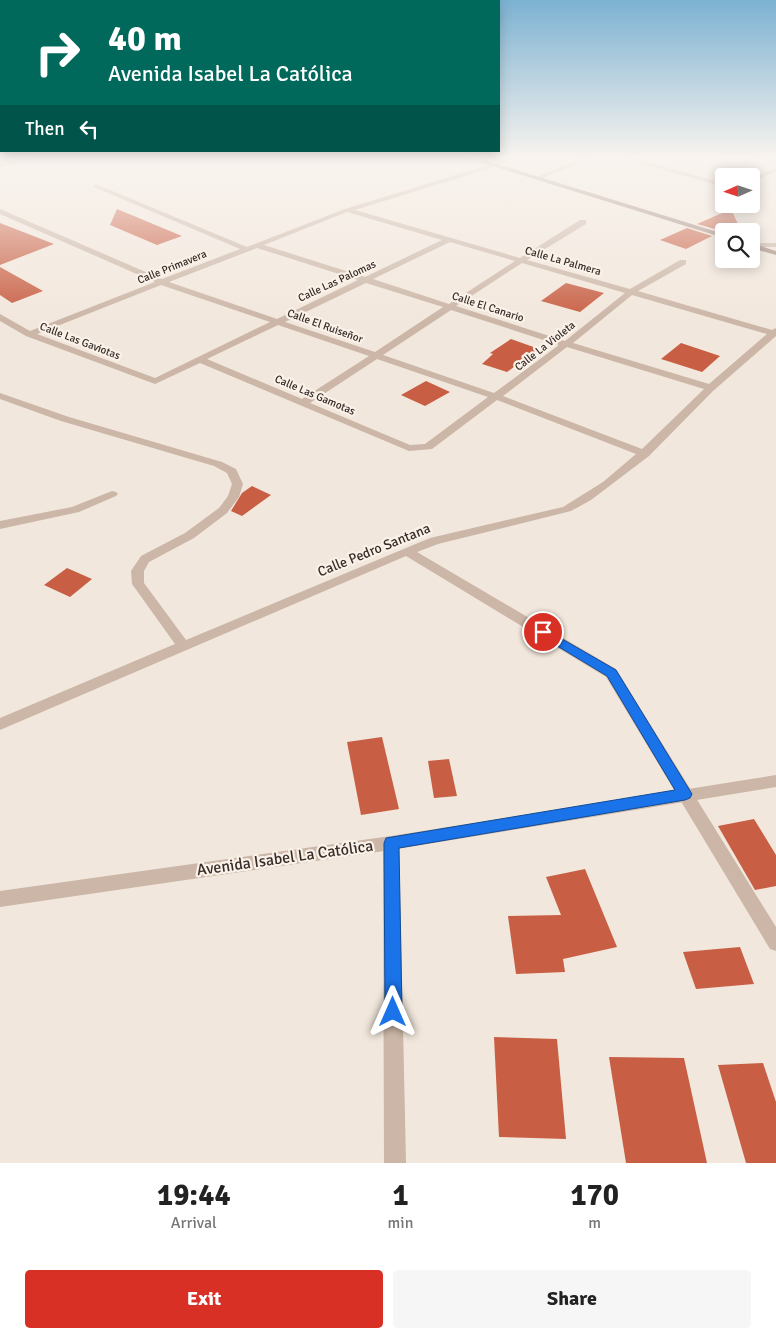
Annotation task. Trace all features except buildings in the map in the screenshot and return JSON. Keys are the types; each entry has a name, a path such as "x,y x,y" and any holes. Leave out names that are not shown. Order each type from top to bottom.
{"main road":[{"path":"651,213 715,233"},
{"path":"760,248 776,253"}],"street":[{"name":"Calle El Ruiseñor","path":"5,213 163,283 496,397 645,454"},
{"path":"161,213 246,249"},
{"name":"Calle Primavera","path":"29,334 339,213"},
{"name":"Calle La Palmera","path":"358,213 775,332"},
{"path":"302,403 377,357 519,260 583,222"},
{"name":"Calle Las Palomas","path":"155,381 448,240"},
{"name":"Calle El Canario","path":"258,245 566,344 711,388"},
{"path":"760,245 776,245"},
{"name":"Calle La Violeta","path":"420,449 428,447 496,397 631,292 683,262"},
{"name":"Calle Las Gaviotas","path":"0,317 29,334 155,381"},
{"name":"Calle Pedro Santana","path":"0,724 407,551 434,541 567,510 585,500 645,454 711,388 775,332"},
{"name":"Calle Las Gamotas","path":"201,360 409,448 420,449"},
{"path":"0,396 65,419 218,464 232,471 236,482 236,494 227,508 213,520 145,559 138,567 136,574 138,584 183,646"},
{"path":"0,525 75,510 112,494"},
{"path":"407,551 611,673 776,943"},
{"name":"Avenida Isabel La Católica","path":"0,899 391,843 685,794 776,781"},
{"path":"391,843 395,1163"}],"route":[{"path":"393,1012 391,843 685,794 611,673 543,632"}]}
